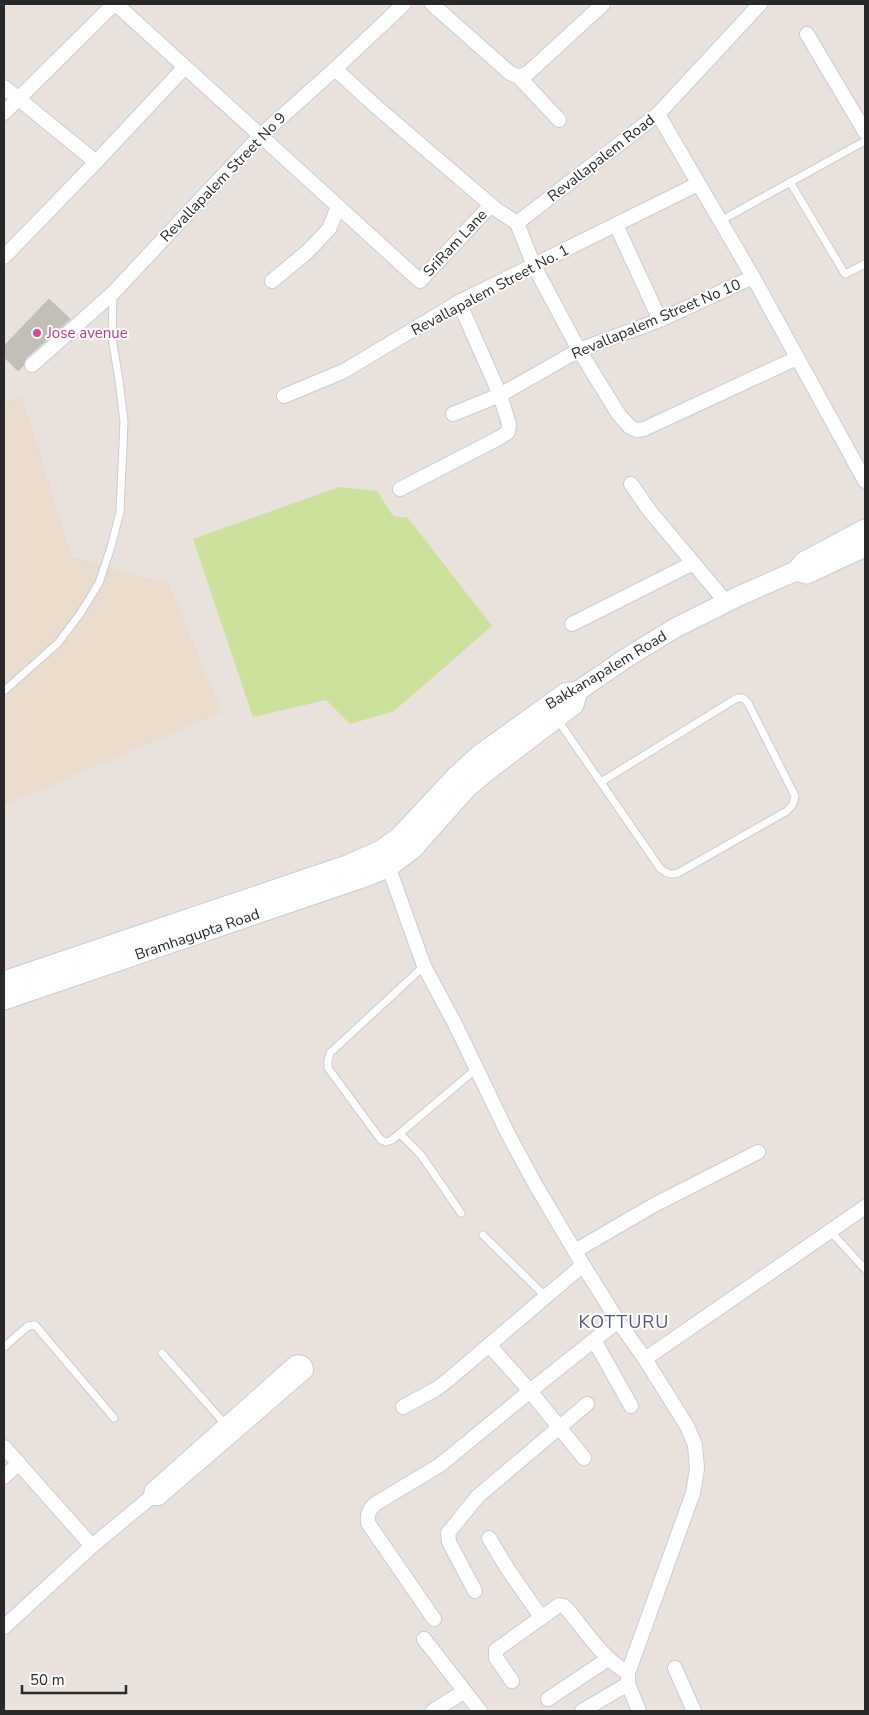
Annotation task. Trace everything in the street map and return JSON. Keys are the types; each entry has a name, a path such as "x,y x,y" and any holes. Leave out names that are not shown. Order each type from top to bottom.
{"street":[{"path":"4,113 17,98 115,4 338,207 329,229 307,252 272,281"},
{"name":"Revallapalem Street No 9","path":"113,294 260,136 404,4"},
{"path":"432,4 510,73 519,77 559,120"},
{"path":"519,77 528,73 603,4"},
{"path":"658,114 760,4"},
{"path":"807,34 865,132"},
{"path":"4,257 186,67"},
{"path":"335,69 491,205 517,223 534,266 579,350 620,415 630,427 637,430 644,429 797,358"},
{"path":"4,87 96,162"},
{"name":"Revallapalem Road","path":"517,223 658,114 753,277 865,481"},
{"name":"Revallapalem Street No. 1","path":"284,396 344,371 459,302 698,184"},
{"name":"SriRam Lane","path":"338,207 420,281 491,205"},
{"path":"616,225 660,320"},
{"name":"Revallapalem Street No 10","path":"452,414 500,395 579,350 660,320 753,277"},
{"path":"32,365 113,294"},
{"path":"400,489 508,432 509,424 500,395 459,302"},
{"path":"630,484 649,510 726,602"},
{"path":"796,572 803,562 865,529"},
{"name":"Bakkanapalem Road","path":"385,858 399,837 456,776 479,755 565,692 578,691 626,658 675,628 726,602 796,572 807,574 865,547"},
{"path":"572,624 693,563"},
{"path":"578,691 574,705 468,788 413,849 385,858 424,966 535,1184 618,1322 645,1359 688,1426 695,1445 697,1469 693,1493 628,1678 582,1711"},
{"name":"Bramhagupta Road","path":"4,981 338,868 385,858"},
{"name":"Bramhagupta Road","path":"4,1000 368,876 385,858"},
{"path":"575,1251 654,1205 758,1152"},
{"path":"645,1359 865,1207"},
{"path":"403,1407 436,1389 583,1265"},
{"path":"434,1619 368,1522 367,1516 370,1510 375,1504 440,1465 618,1322"},
{"path":"594,1340 632,1406"},
{"path":"488,1345 530,1391 584,1458"},
{"path":"4,1627 92,1546 150,1498 159,1498 295,1363 304,1364 306,1371 230,1429"},
{"path":"475,1591 449,1542 448,1533 478,1496 587,1404"},
{"path":"4,1447 92,1546"},
{"path":"4,1477 19,1463"},
{"path":"489,1538 541,1617"},
{"path":"512,1681 496,1658 496,1650 555,1607 559,1605 564,1606 608,1659 628,1678 639,1711"},
{"path":"424,1639 480,1711"},
{"path":"548,1700 608,1659"},
{"path":"675,1668 694,1711"},
{"path":"433,1711 464,1692"}],"lane":[{"path":"720,221 865,141"},
{"path":"790,182 845,274 865,264"},
{"path":"4,691 58,643 80,614 99,583 111,547 120,512 124,422 112,338 113,294"},
{"path":"556,719 660,868 665,873 671,875 678,873 787,810 795,796 748,703 743,698 737,698 600,782"},
{"path":"424,966 330,1053 328,1068 381,1140 386,1142 400,1134 476,1069"},
{"path":"400,1134 421,1155 461,1213"},
{"path":"830,1231 865,1269"},
{"path":"483,1235 545,1296"},
{"path":"4,1347 28,1326 34,1325 114,1418"},
{"path":"162,1353 230,1429"}],"shaded area":[{"path":"22,397 72,557 169,584 222,712 4,806 4,403"}],"green space":[{"path":"339,487 377,491 393,516 408,518 492,626 394,711 350,724 326,700 253,717 193,539"}],"building":[{"name":"Jose avenue","path":"49,299 70,319 26,358 23,366 18,371 4,357 4,346"}],"place":[{"name":"Jose avenue","path":"37,333"}],"district":[{"name":"KOTTURU","path":"624,1322"}]}
